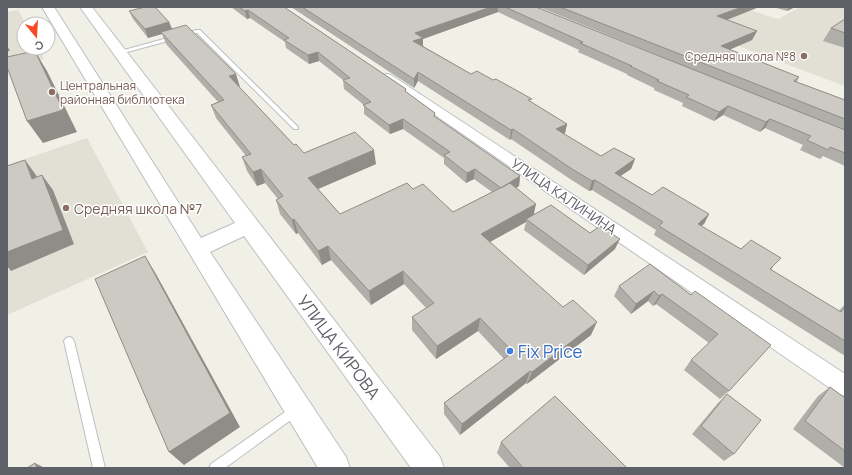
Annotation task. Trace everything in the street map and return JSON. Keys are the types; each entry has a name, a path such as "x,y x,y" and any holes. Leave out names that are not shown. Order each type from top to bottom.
{"street":[{"path":"48,7 197,249 335,468"},
{"name":"УЛИЦА КИРОВА","path":"86,7 429,468"},
{"name":"УЛИЦА КАЛИНИНА","path":"375,69 845,386"},
{"path":"197,249 248,226"}],"lane":[{"path":"120,52 198,31 296,128"},
{"path":"69,341 99,468"},
{"path":"215,468 297,408"}],"shaded area":[{"name":"Средняя школа №8","path":"740,7 778,19 800,7 845,7 845,86 682,25"},
{"path":"18,10 21,16 16,16 16,56 43,56 44,59 7,68 7,12"},
{"name":"Средняя школа №7","path":"87,138 148,252 7,315 7,165"}],"building":[{"path":"145,7 155,7 169,22 145,29 129,11"},
{"path":"239,7 284,7 406,89 405,91 435,113 434,116 520,176 501,188 475,169 467,173 444,155 450,152 403,119 389,125 363,105 371,102 343,80 350,78 318,52 308,55 284,40 289,38 248,10 245,11"},
{"path":"302,7 491,7 415,33 423,38 413,41 471,74 477,71 493,80 496,79 532,99 528,100 567,124 556,129 601,156 614,148 635,159 615,173 652,195 663,187 709,214 698,224 741,249 751,240 781,258 770,269 841,312 845,307 845,341 659,226 663,222 595,180 592,181 572,169 513,129 511,130 418,72 414,79"},
{"path":"505,7 536,7 845,130 845,153 830,147 828,150 807,140 811,136 770,119 766,122 728,106 719,112 686,97 689,95 657,81 659,80 630,66 632,66"},
{"path":"560,7 742,7 717,16 757,31 721,46 799,77 794,81 845,100 845,119"},
{"path":"845,19 845,33 831,28"},
{"path":"186,25 236,74 229,76 294,145 296,144 304,153 355,132 374,150 308,178 340,214 407,183 413,189 423,184 453,212 510,183 536,204 481,234 563,307 573,300 597,322 532,372 530,371 462,424 444,403 513,352 480,318 437,346 412,317 434,303 403,271 369,291 328,246 318,251 294,219 292,220 276,200 283,196 261,169 253,172 242,157 251,154 211,105 224,100 161,32"},
{"path":"16,55 37,56 63,110 27,121 7,67 7,57"},
{"path":"25,160 32,179 42,175 63,230 7,252 7,166"},
{"path":"551,205 590,233 600,226 620,239 588,265 526,219"},
{"path":"145,256 230,413 169,452 95,279"},
{"path":"650,264 691,295 695,291 771,345 729,391 691,360 718,334 662,294 659,296 654,291 636,304 619,286"},
{"path":"830,387 845,398 845,451 805,421"},
{"path":"727,394 761,420 734,454 701,426"},
{"path":"555,396 627,468 523,468 501,442"},
{"path":"35,463 37,468 27,468"}],"place":[{"name":"Средняя школа №8","path":"804,56"},
{"name":"Центральная районная библиотека","path":"52,92"},
{"name":"Средняя школа №7","path":"66,208"},
{"name":"Fix Price","path":"510,351"}]}
